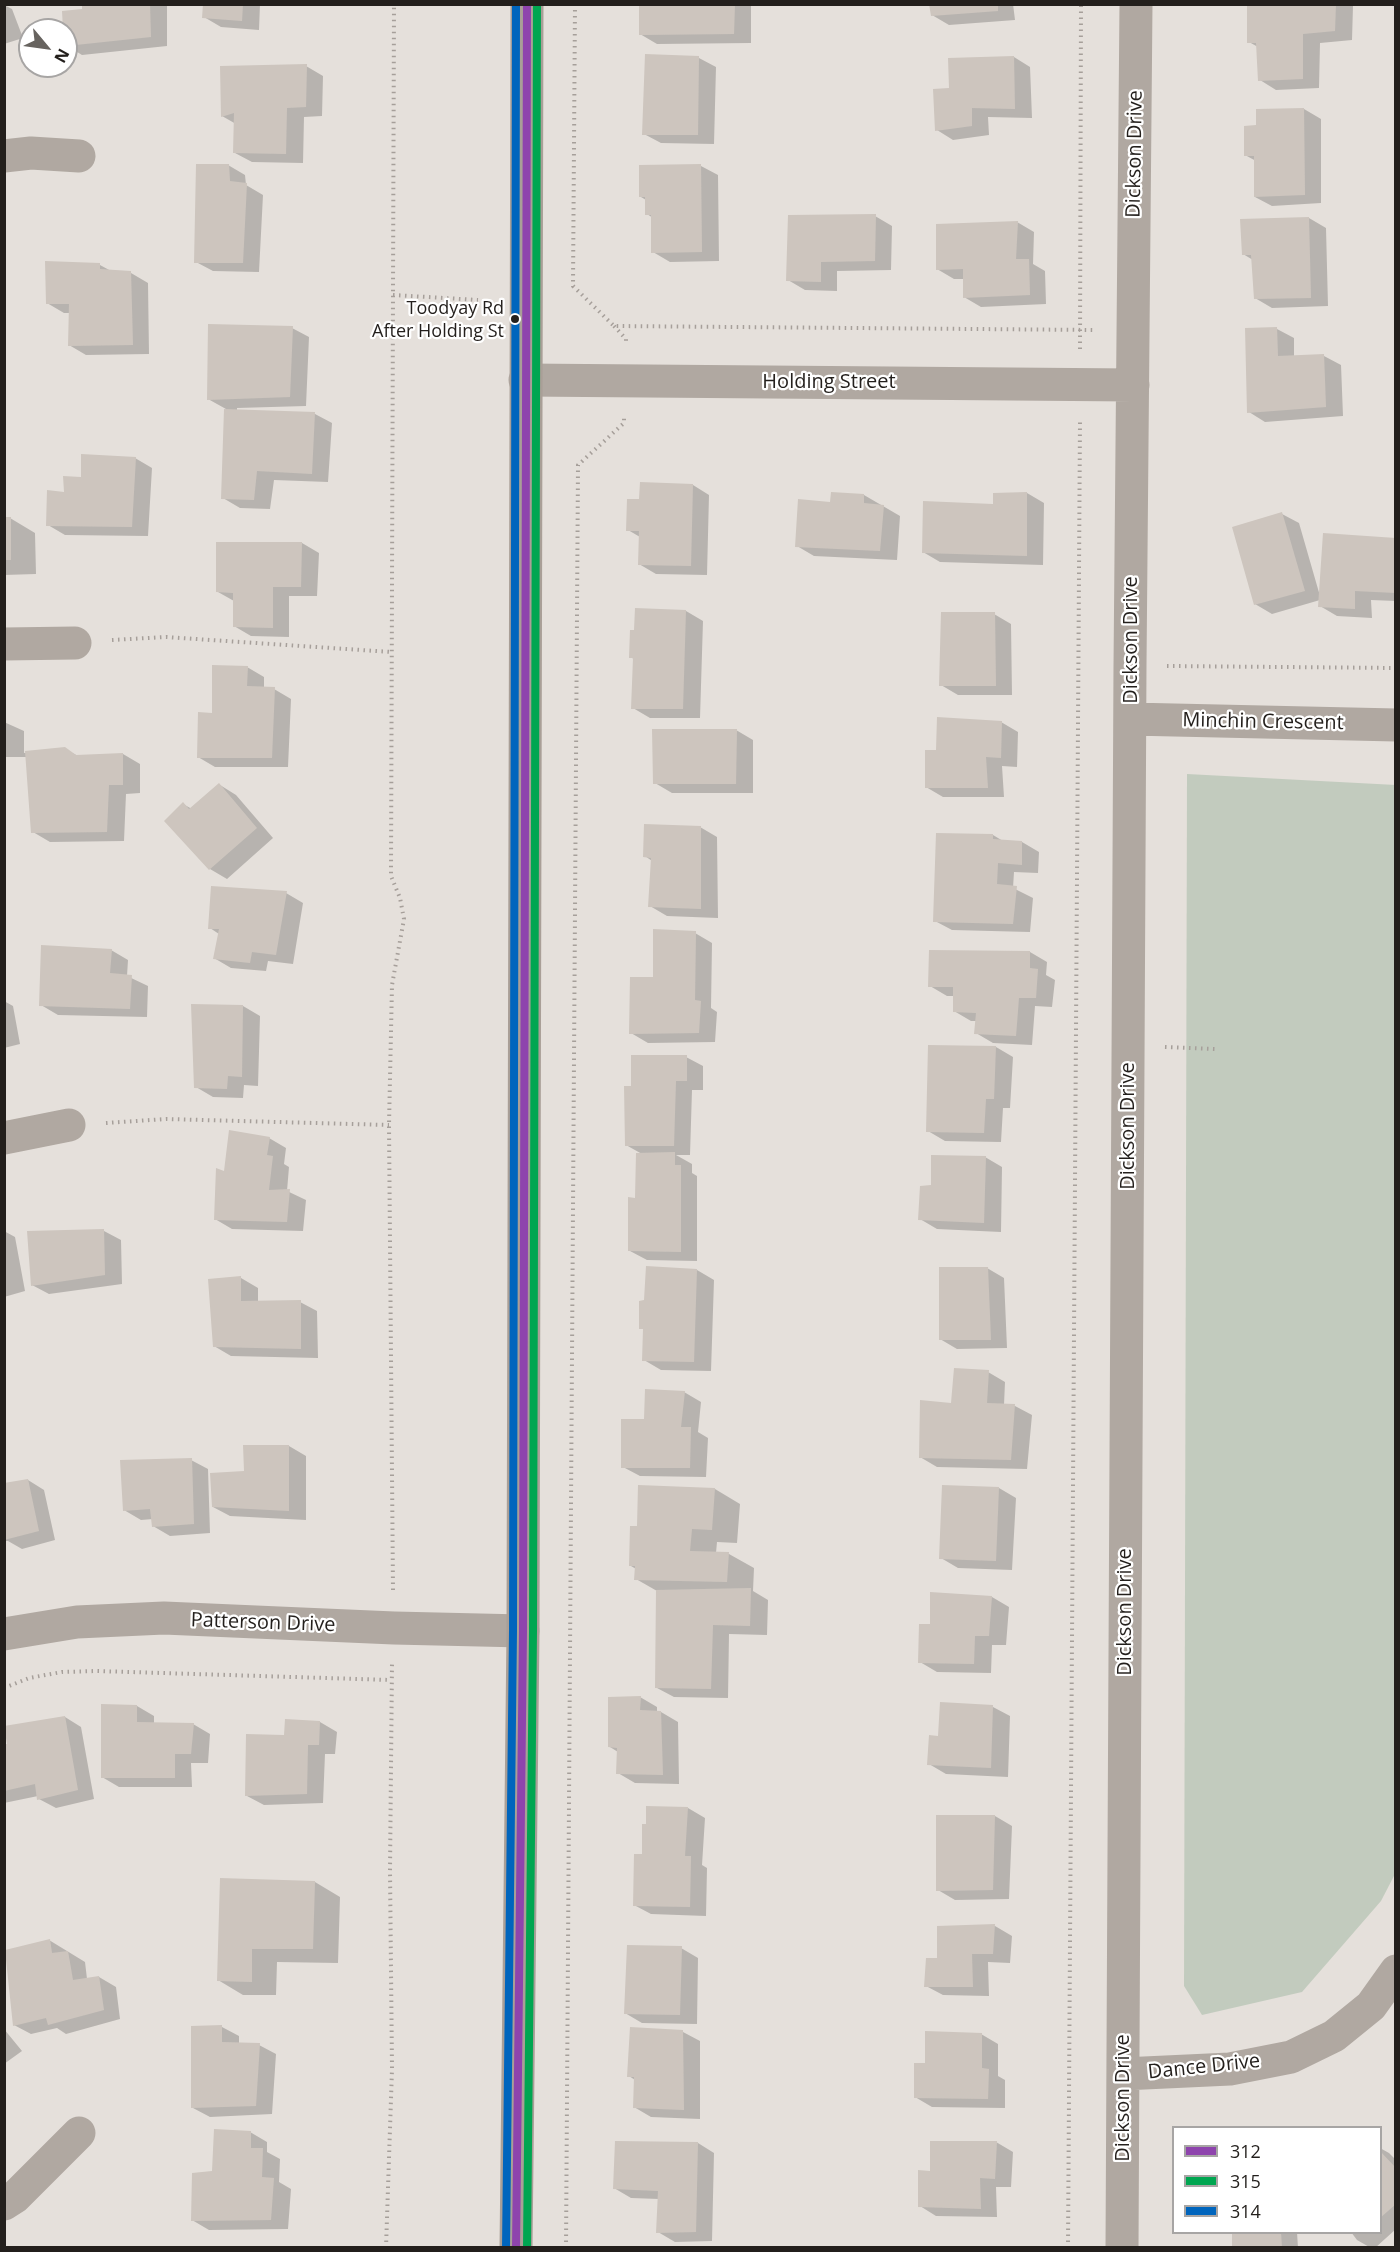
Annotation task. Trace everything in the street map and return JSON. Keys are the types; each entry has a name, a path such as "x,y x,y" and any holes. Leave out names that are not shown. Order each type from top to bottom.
{"main road":[{"path":"516,2247 523,1631 527,4"}],"street":[{"name":"Dickson Drive","path":"1122,2247 1130,665 1136,4"},
{"path":"4,156 31,153 79,156"},
{"name":"Holding Street","path":"525,380 1133,385"},
{"path":"4,644 75,643"},
{"name":"Minchin Crescent","path":"1130,719 1395,725"},
{"path":"4,1138 69,1125"},
{"name":"Patterson Drive","path":"4,1634 77,1622 164,1618 523,1631"},
{"name":"Dance Drive","path":"1123,2074 1230,2069 1292,2056 1334,2036 1371,2006 1395,1971"},
{"path":"4,2204 15,2197 79,2133"}],"path":[{"path":"386,2247 392,2069 390,1883 394,1628 388,1125 392,985 404,919 400,898 391,876 394,4"},
{"path":"575,4 573,286 614,326 1102,330"},
{"path":"1080,352 1081,4"},
{"path":"393,295 478,300"},
{"path":"566,2247 578,465 624,423 625,381"},
{"path":"1068,2247 1080,416"},
{"path":"75,643 166,637 391,652"},
{"path":"1130,665 1395,668"},
{"path":"1128,1046 1215,1049"},
{"path":"69,1125 166,1119 388,1125"},
{"path":"4,1688 28,1678 62,1672 98,1671 392,1680"}],"shaded area":[{"path":"1187,774 1396,785 1395,1874 1381,1901 1302,1992 1202,2015 1184,1986"}],"building":[{"path":"82,4 150,4 151,37 78,45 78,18 62,18 62,11 82,9"},
{"path":"203,4 243,4 242,21 202,18"},
{"path":"639,4 735,4 734,34 639,35"},
{"path":"929,4 998,4 998,11 931,16"},
{"path":"1247,4 1336,4 1335,31 1303,34 1303,79 1258,81 1256,43 1247,43"},
{"path":"645,54 699,56 698,135 642,135"},
{"path":"1014,56 1015,109 972,108 972,126 935,131 933,89 949,88 948,58"},
{"path":"307,64 306,107 287,108 286,154 233,153 234,113 221,117 220,66"},
{"path":"1304,108 1305,195 1254,197 1254,156 1244,156 1244,126 1256,125 1256,109"},
{"path":"196,164 229,164 230,181 247,183 243,263 194,263"},
{"path":"701,164 702,252 651,253 651,215 645,215 645,197 639,197 639,165"},
{"path":"876,214 875,261 821,262 821,282 786,281 788,215"},
{"path":"1309,217 1311,298 1254,299 1251,255 1242,255 1240,219"},
{"path":"1018,221 1016,259 1029,259 1030,295 963,298 963,269 936,270 936,224"},
{"path":"45,261 100,263 100,269 131,271 133,345 68,346 69,304 46,304"},
{"path":"208,324 293,326 290,397 207,400"},
{"path":"1277,327 1278,356 1324,354 1326,407 1247,413 1245,328"},
{"path":"224,409 315,412 312,474 257,471 254,500 221,499"},
{"path":"81,454 136,457 132,527 46,526 47,490 64,492 63,476 81,477"},
{"path":"640,482 693,484 691,566 638,565 639,531 626,531 627,499 639,499"},
{"path":"831,492 864,494 864,503 884,505 880,551 795,547 798,499 830,502"},
{"path":"1027,492 1027,556 922,553 923,501 993,504 993,493"},
{"path":"1282,512 1305,591 1254,605 1232,527"},
{"path":"4,517 11,517 11,560 4,560"},
{"path":"1323,533 1396,538 1396,593 1355,591 1355,609 1318,607"},
{"path":"216,542 302,542 301,587 273,587 273,628 233,627 233,593 216,592"},
{"path":"635,608 686,610 683,709 631,709 633,658 629,658 630,630 634,630"},
{"path":"941,612 995,612 996,686 939,686"},
{"path":"212,665 248,666 247,686 275,687 272,758 197,758 198,712 212,713"},
{"path":"937,717 1002,721 1001,758 986,757 988,788 925,788 925,750 936,750"},
{"path":"652,729 737,729 736,784 653,784"},
{"path":"65,747 76,755 123,753 123,785 109,785 107,832 31,833 25,751"},
{"path":"219,783 257,828 209,870 164,821 183,802 189,809"},
{"path":"644,824 701,826 701,909 648,907 651,858 643,857"},
{"path":"936,833 993,834 993,839 1022,841 1022,865 998,863 997,884 1017,886 1013,924 933,922"},
{"path":"211,886 287,891 276,955 252,952 250,963 213,959 219,929 208,929"},
{"path":"653,929 696,931 695,1000 701,1001 699,1033 629,1034 630,977 653,977"},
{"path":"41,945 112,949 110,973 132,975 130,1009 39,1006"},
{"path":"929,950 1030,951 1030,968 1038,969 1036,998 1019,998 1016,1036 974,1034 976,1013 953,1012 953,987 928,987"},
{"path":"191,1004 243,1005 242,1077 228,1076 227,1089 194,1088"},
{"path":"928,1045 996,1046 994,1099 986,1099 984,1133 926,1132"},
{"path":"631,1055 687,1055 687,1081 676,1081 674,1146 625,1146 624,1086 631,1086"},
{"path":"229,1130 270,1137 267,1155 273,1156 269,1190 290,1189 287,1222 214,1220 216,1168 224,1171"},
{"path":"675,1152 675,1165 681,1165 681,1252 628,1251 628,1197 635,1198 636,1153"},
{"path":"931,1155 986,1156 984,1223 918,1220 920,1186 931,1185"},
{"path":"104,1229 105,1275 31,1286 27,1231"},
{"path":"646,1266 697,1269 694,1362 642,1361 643,1329 639,1329 639,1301 644,1300"},
{"path":"939,1267 988,1267 991,1340 939,1340"},
{"path":"241,1276 241,1301 301,1300 301,1349 213,1347 208,1279"},
{"path":"954,1368 989,1370 987,1403 1015,1404 1011,1460 919,1458 920,1400 951,1403"},
{"path":"645,1389 685,1391 681,1427 691,1427 690,1468 621,1468 621,1419 644,1419"},
{"path":"243,1445 289,1445 289,1511 212,1507 210,1473 244,1471"},
{"path":"192,1458 194,1524 152,1527 150,1509 123,1511 120,1460"},
{"path":"28,1479 39,1531 4,1540 4,1483"},
{"path":"638,1485 715,1488 712,1530 692,1529 690,1551 729,1552 727,1582 634,1580 635,1566 629,1566 630,1526 637,1526"},
{"path":"942,1485 999,1487 996,1561 939,1559"},
{"path":"751,1588 750,1626 713,1625 711,1689 655,1688 656,1590"},
{"path":"930,1592 992,1596 989,1636 975,1636 974,1664 918,1663 919,1624 930,1624"},
{"path":"641,1696 640,1710 661,1711 663,1775 616,1774 617,1748 608,1747 608,1697"},
{"path":"940,1702 993,1705 991,1768 927,1765 929,1735 938,1736"},
{"path":"101,1704 137,1705 137,1722 194,1723 191,1754 175,1754 175,1778 101,1778"},
{"path":"65,1716 78,1790 37,1800 35,1784 4,1791 4,1744 7,1744 4,1726"},
{"path":"285,1719 320,1721 319,1745 308,1745 307,1794 245,1796 246,1734 284,1735"},
{"path":"646,1806 688,1807 685,1856 691,1856 690,1907 633,1906 634,1854 642,1854 642,1824 646,1824"},
{"path":"936,1815 995,1815 993,1890 936,1891"},
{"path":"220,1878 315,1881 313,1949 252,1949 252,1982 217,1981"},
{"path":"995,1924 993,1954 972,1954 973,1987 924,1987 926,1958 937,1958 937,1926"},
{"path":"50,1939 52,1953 68,1951 73,1980 99,1976 104,2010 48,2025 46,2018 13,2026 5,1950"},
{"path":"627,1945 682,1946 680,2015 624,2014"},
{"path":"222,2025 222,2042 260,2043 256,2106 191,2108 191,2026"},
{"path":"630,2027 683,2030 684,2110 633,2108 634,2077 627,2077"},
{"path":"925,2031 982,2033 982,2068 989,2069 988,2099 914,2098 914,2063 925,2063"},
{"path":"214,2129 251,2131 251,2148 263,2148 262,2177 274,2178 271,2220 191,2221 192,2173 212,2171"},
{"path":"615,2141 698,2142 696,2232 656,2233 658,2191 613,2189"},
{"path":"930,2141 997,2141 995,2179 980,2178 981,2209 918,2207 918,2170 930,2171"},
{"path":"1382,2153 1396,2168 1396,2204 1382,2216"},
{"path":"1232,2234 1281,2234 1282,2248 1232,2248"}],"transit line":[{"name":"314","path":"506,2248 513,1631 516,4"},
{"name":"312","path":"516,2248 523,1631 527,4"},
{"name":"315","path":"527,2248 533,1631 537,4"}],"place":[{"name":"Toodyay Rd After Holding St","path":"515,319"}]}
